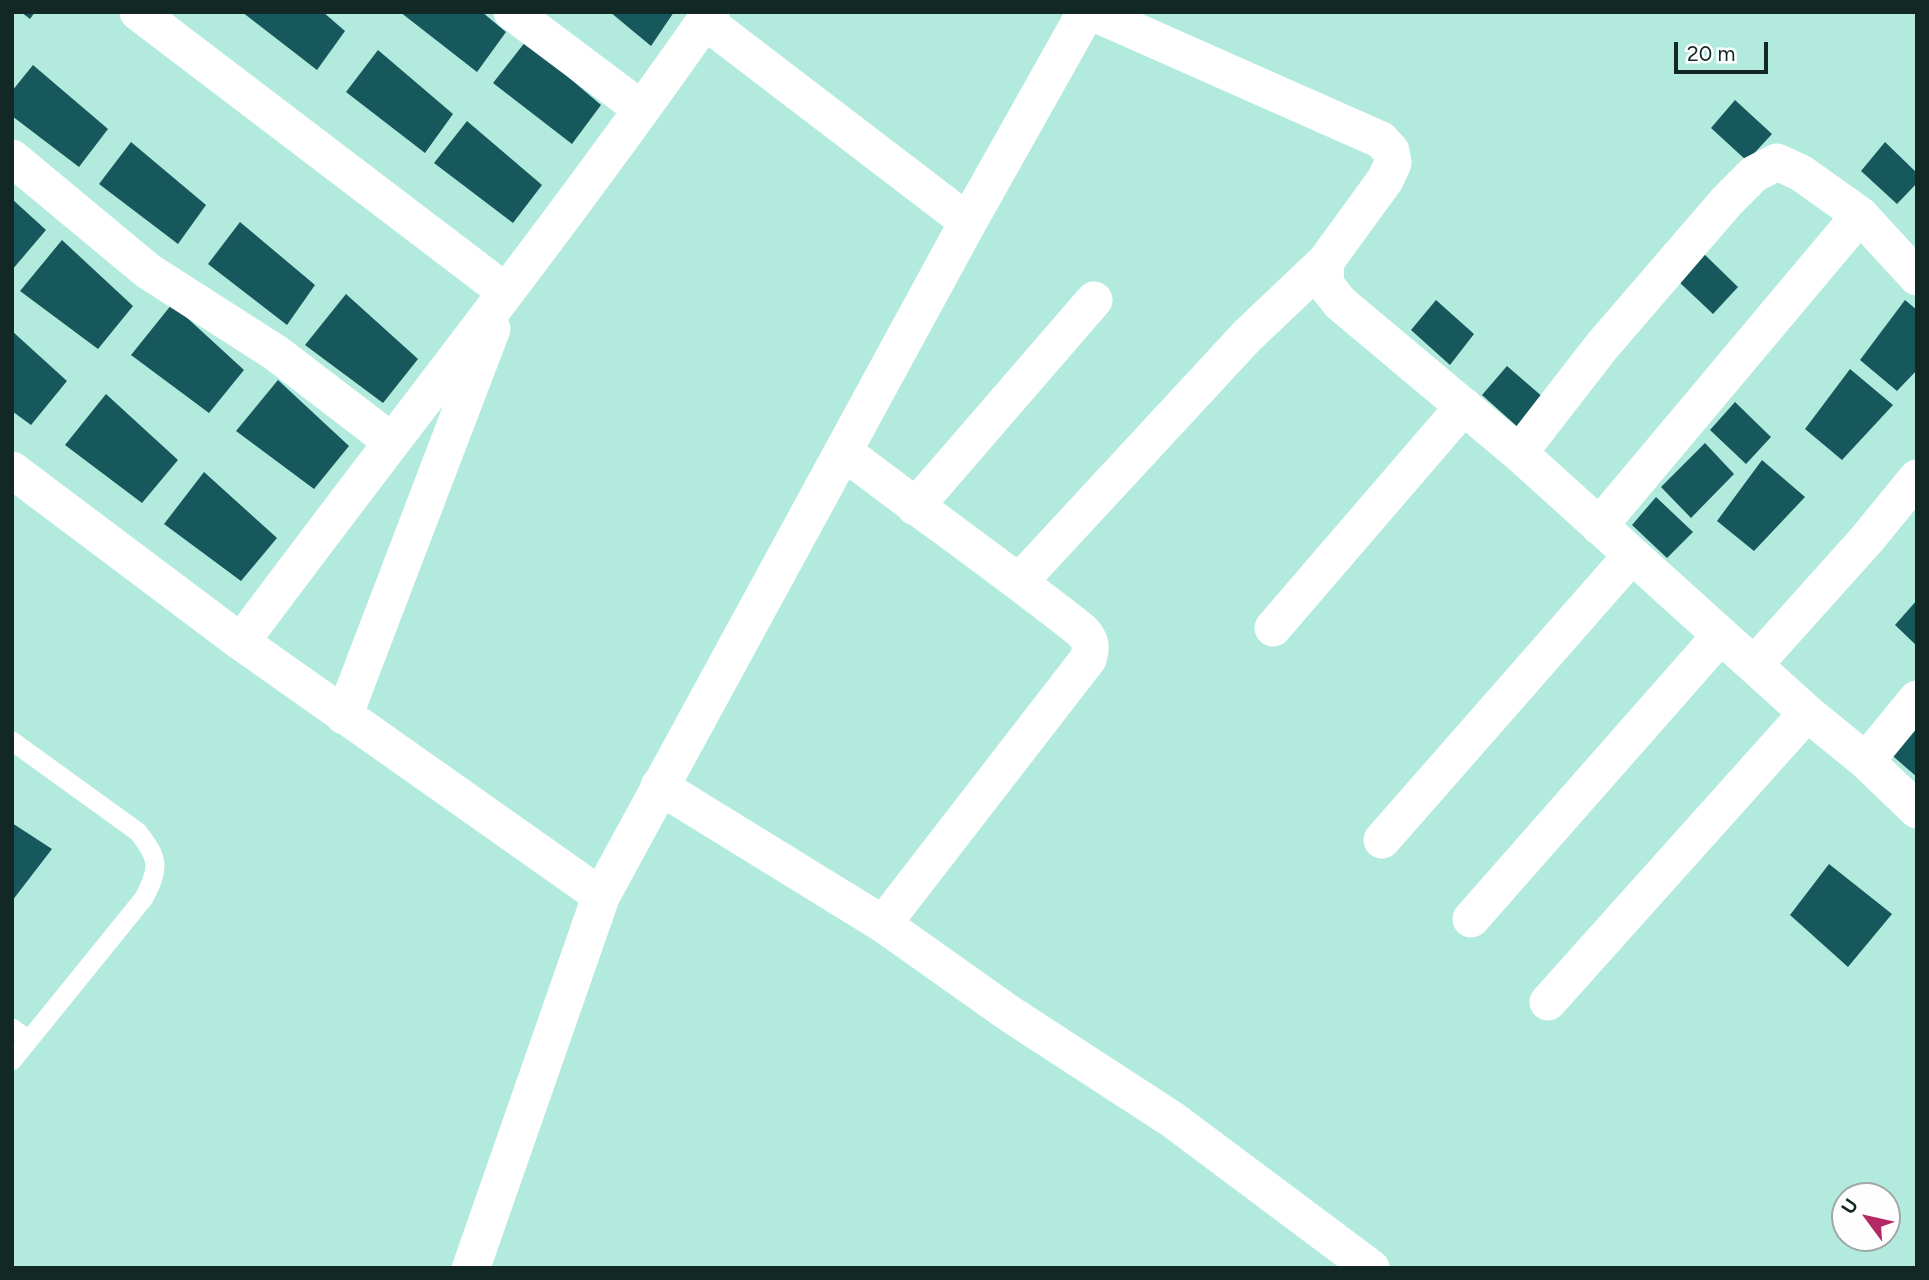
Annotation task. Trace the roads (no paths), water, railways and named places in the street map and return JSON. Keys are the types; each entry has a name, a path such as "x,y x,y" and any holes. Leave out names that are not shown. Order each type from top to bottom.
{"main road":[{"path":"471,1268 601,896 968,222 1086,12"}],"street":[{"path":"138,12 506,292"},
{"path":"512,12 640,108"},
{"path":"1020,581 1247,336 1326,261 1385,180 1393,163 1391,151 1381,140 1093,12"},
{"path":"241,642 506,292 708,16 968,222"},
{"path":"12,159 148,271 276,353 391,441"},
{"path":"1519,453 1602,346 1727,201 1754,174 1777,162 1801,173 1860,215 1917,277"},
{"path":"1599,526 1860,215"},
{"path":"1326,261 1325,284 1340,303 1519,453 1807,713 1866,761 1917,810"},
{"path":"344,716 506,292"},
{"path":"915,507 1094,300"},
{"path":"1273,628 1464,406"},
{"path":"843,451 915,507 1020,581 1082,631 1090,640 1091,649 1088,659 883,924"},
{"path":"12,470 241,642 601,896"},
{"path":"1754,665 1867,539 1917,478"},
{"path":"1382,840 1632,555"},
{"path":"1471,919 1721,635"},
{"path":"1866,761 1917,699"},
{"path":"1548,1002 1807,713"},
{"path":"659,786 883,924 1010,1014 1172,1120 1371,1268"}],"lane":[{"path":"12,741 138,832 153,851 156,876 144,898 12,1061"},
{"path":"12,1027 29,1040"}]}
